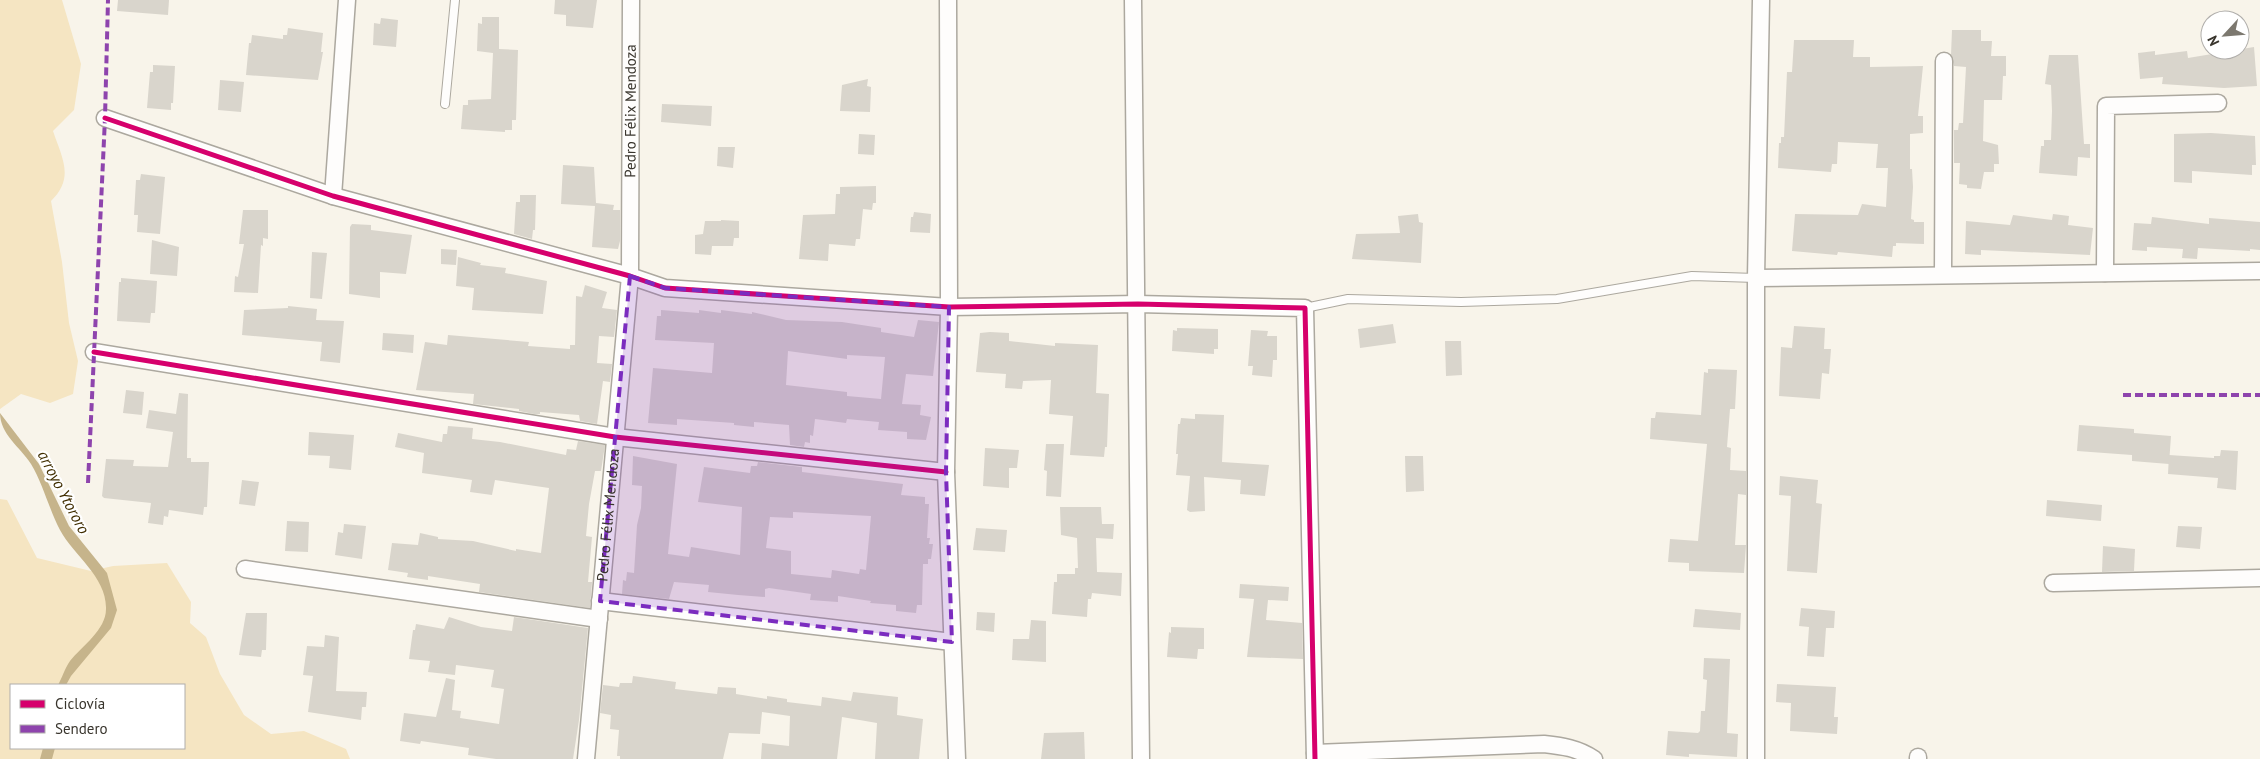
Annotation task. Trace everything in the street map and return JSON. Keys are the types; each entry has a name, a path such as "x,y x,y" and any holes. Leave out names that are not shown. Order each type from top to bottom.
{"street":[{"path":"333,196 347,0"},
{"name":"Pedro Félix Mendoza","path":"586,759 630,276 631,0"},
{"path":"948,0 949,307 946,472 957,759"},
{"path":"1133,0 1138,304 1141,759"},
{"path":"1756,759 1756,278 1761,0"},
{"path":"1943,275 1944,61"},
{"path":"2105,273 2106,106 2218,103"},
{"path":"105,118 333,196 630,276 665,288 949,307 1138,304 1305,308 1314,756 1544,744 1565,746 1583,752 1594,759"},
{"path":"1756,278 2260,271"},
{"path":"94,352 615,437 946,472"},
{"path":"245,570 599,619"},
{"path":"2053,583 2260,578"},
{"path":"600,601 952,642"}],"lane":[{"path":"445,104 455,0"},
{"path":"1305,308 1348,299 1461,302 1556,299 1692,276 1756,278"}],"highlighted area":[{"path":"630,276 665,288 949,307 946,472 952,642 600,601"}],"shaded area":[{"path":"0,0 62,0 81,64 74,110 53,131 63,159 65,176 63,184 51,201 62,262 69,323 78,361 73,394 50,403 21,394 0,409"},
{"path":"0,413 39,464 69,526 107,573 117,610 111,628 67,684 58,684 68,664 102,624 106,609 105,597 96,577 60,530 31,464 11,440 1,421"},
{"path":"0,499 7,500 37,558 91,571 113,566 167,563 191,602 190,623 206,637 220,674 244,715 271,734 304,731 346,749 350,759 0,759"},
{"path":"43,749 55,749 52,759 40,759"}],"building":[{"path":"118,0 169,0 168,15 117,11"},
{"path":"555,0 597,0 593,28 566,26 566,15 554,14"},
{"path":"482,17 499,17 499,49 518,50 516,120 512,120 512,130 505,130 505,132 461,129 463,105 468,105 468,100 491,99 493,53 477,51 478,23 482,24"},
{"path":"381,18 398,20 396,47 373,45 374,23 380,24"},
{"path":"288,28 323,33 321,52 323,52 318,80 246,75 249,43 251,43 252,35 283,39 283,35 287,35"},
{"path":"1952,30 1981,30 1981,41 1992,41 1991,56 2006,56 2006,76 2003,76 2002,100 1984,100 1983,141 1998,145 1999,164 1994,164 1994,172 1984,172 1981,189 1967,188 1967,185 1959,184 1960,163 1954,163 1954,130 1958,130 1959,123 1963,123 1966,67 1954,66 1951,55"},
{"path":"1794,40 1854,40 1853,57 1870,57 1870,67 1923,66 1918,116 1923,116 1923,133 1910,134 1910,169 1912,169 1913,187 1911,219 1914,222 1924,222 1924,244 1896,243 1896,246 1893,246 1892,257 1838,252 1837,255 1792,251 1795,214 1858,215 1862,204 1886,207 1888,168 1876,168 1878,144 1838,142 1837,164 1832,164 1831,172 1778,168 1779,143 1781,143 1781,137 1784,137 1787,72 1792,72"},
{"path":"2254,47 2257,86 2224,88 2162,84 2163,77 2140,79 2138,53 2155,51 2155,55 2187,51 2188,58 2200,56 2200,60 2250,60 2250,48"},
{"path":"2049,55 2078,55 2084,144 2090,144 2090,158 2078,157 2077,176 2039,173 2041,146 2044,146 2044,140 2051,140 2051,85 2045,84"},
{"path":"153,65 175,66 171,110 147,108 150,72 153,72"},
{"path":"868,79 867,86 871,87 870,112 840,111 842,85"},
{"path":"220,80 244,82 241,112 218,110"},
{"path":"662,104 712,106 711,126 661,122"},
{"path":"2211,133 2255,136 2256,165 2252,165 2252,175 2192,171 2192,183 2174,182 2174,134"},
{"path":"859,134 875,135 874,155 858,154"},
{"path":"718,147 735,147 733,168 717,166"},
{"path":"563,165 594,167 596,203 614,205 613,210 620,210 620,241 618,249 592,247 595,206 561,204"},
{"path":"141,174 165,177 160,234 137,232 138,215 134,215 136,180 140,180"},
{"path":"876,186 876,203 873,203 872,210 863,209 860,239 856,239 855,246 829,244 828,261 799,259 803,215 835,214 836,194 840,194 840,187"},
{"path":"520,195 536,195 535,230 533,230 532,239 514,234 516,202 520,202"},
{"path":"243,210 268,210 268,239 263,238 263,246 261,245 258,293 234,292 235,276 238,277 244,244 239,244"},
{"path":"914,212 931,214 930,233 910,232 911,217 913,217"},
{"path":"1418,214 1419,222 1423,223 1421,263 1352,259 1356,234 1400,233 1398,216"},
{"path":"2053,214 2069,216 2068,225 2093,228 2090,255 1981,250 1981,255 1965,254 1966,221 2010,225 2013,215 2052,220"},
{"path":"2152,217 2209,224 2209,218 2260,222 2260,250 2198,248 2197,259 2182,258 2183,249 2147,247 2147,251 2132,250 2134,223 2151,224"},
{"path":"705,221 739,221 739,238 734,238 733,246 712,246 711,255 695,254 695,235 703,234"},
{"path":"352,224 371,225 371,230 412,235 406,274 380,272 380,298 349,294 350,227"},
{"path":"152,240 179,247 177,276 150,274"},
{"path":"441,249 457,250 456,265 441,264"},
{"path":"312,252 327,253 322,299 310,298"},
{"path":"458,257 481,263 480,265 506,268 505,273 547,281 543,314 472,310 474,288 456,286"},
{"path":"121,278 157,281 155,313 151,313 150,323 117,321 119,282 121,282"},
{"path":"585,285 607,292 602,308 617,310 614,337 599,336 597,363 612,364 610,382 603,381 597,424 580,421 579,415 540,412 540,414 534,414 519,411 519,409 473,404 474,394 416,390 425,342 447,345 448,335 529,342 528,346 570,349 570,345 575,345 576,296 582,297"},
{"path":"288,306 317,309 316,320 344,321 340,363 320,361 322,342 242,335 244,310 288,308"},
{"path":"661,310 699,313 699,310 721,313 721,310 752,314 752,312 786,320 842,322 881,328 881,332 914,337 918,320 939,322 933,376 906,374 902,404 921,405 920,415 931,417 926,440 907,439 907,432 878,430 879,422 847,419 846,423 815,419 813,436 810,435 810,443 805,442 804,447 790,445 789,425 754,422 754,427 734,425 734,423 677,419 677,425 648,423 653,368 712,373 714,343 655,340 657,316 661,316","holes":["788,351 847,359 847,355 885,357 881,399 847,396 847,392 786,385"]},
{"path":"1393,324 1396,343 1360,348 1358,329"},
{"path":"1794,326 1825,328 1824,349 1831,349 1829,374 1822,373 1820,399 1779,396 1781,347 1792,348"},
{"path":"1177,328 1218,329 1218,349 1214,349 1214,354 1172,351 1173,330 1177,331"},
{"path":"1251,330 1268,331 1267,336 1277,336 1277,360 1273,360 1272,377 1252,375 1253,366 1248,366"},
{"path":"383,333 414,335 413,353 382,350"},
{"path":"980,333 1009,333 1009,341 1055,346 1055,343 1098,345 1096,393 1109,394 1107,447 1105,447 1104,457 1070,455 1073,416 1049,414 1051,380 1023,381 1022,389 1005,388 1006,374 976,372"},
{"path":"1445,341 1461,341 1462,375 1446,376"},
{"path":"1708,369 1737,370 1735,409 1730,409 1727,447 1731,448 1730,470 1746,471 1746,495 1738,494 1735,545 1746,545 1744,573 1689,571 1689,563 1668,562 1670,539 1698,541 1707,444 1650,439 1651,418 1655,418 1656,412 1701,415 1704,372 1708,373"},
{"path":"126,390 144,392 142,415 123,413"},
{"path":"179,393 188,394 187,458 191,458 191,462 209,462 207,507 204,507 203,515 169,510 168,517 164,516 163,525 148,523 151,503 104,498 102,496 106,459 134,460 133,466 168,467 173,432 146,428 149,410 176,414"},
{"path":"1195,414 1224,415 1222,462 1269,465 1265,496 1240,494 1241,480 1204,477 1205,511 1190,512 1187,510 1190,476 1176,475 1178,424 1180,424 1181,418 1195,419"},
{"path":"2079,425 2134,429 2134,433 2171,436 2169,464 2132,461 2132,455 2077,451"},
{"path":"448,426 473,428 472,439 500,442 566,455 567,449 576,450 578,441 605,445 601,471 595,471 586,536 592,537 588,582 592,582 590,608 479,592 480,584 428,576 428,580 407,577 408,573 388,570 392,543 418,545 420,533 438,537 438,539 473,541 516,551 516,549 541,553 549,488 495,480 492,495 470,492 472,480 422,473 424,453 395,447 398,433 442,442 443,434 447,434"},
{"path":"309,432 354,435 351,470 329,468 330,456 308,455"},
{"path":"1046,444 1064,444 1061,497 1046,496 1047,471 1044,470"},
{"path":"985,448 1019,450 1017,468 1009,468 1009,488 983,486"},
{"path":"2221,450 2238,451 2236,490 2217,488 2218,478 2168,474 2169,455 2214,458 2214,456 2220,456"},
{"path":"633,456 677,464 668,554 689,557 691,547 740,555 742,507 698,502 704,467 750,473 751,466 757,466 758,462 802,467 802,472 903,484 901,495 925,497 925,504 929,504 927,538 930,538 929,544 933,544 931,559 928,559 928,564 923,564 922,605 917,605 916,613 896,611 896,605 870,603 871,601 838,596 838,602 810,600 811,594 769,588 765,589 765,597 738,595 708,592 709,585 674,582 669,599 622,594 623,580 626,581 627,572 634,573 637,525 641,508 642,486 632,485","holes":["793,512 871,516 866,570 860,569 859,574 832,570 831,578 791,574 791,551 766,548 770,517 793,518"]},
{"path":"1405,456 1423,456 1424,491 1406,492"},
{"path":"1780,476 1818,480 1816,503 1822,504 1817,573 1787,571 1791,496 1779,495"},
{"path":"242,480 259,482 255,506 239,504"},
{"path":"2047,500 2102,505 2101,521 2046,516"},
{"path":"1060,507 1101,507 1102,524 1114,524 1113,539 1096,538 1097,572 1122,573 1121,596 1092,593 1091,599 1088,599 1087,617 1052,614 1054,582 1057,582 1057,574 1075,574 1075,568 1078,568 1077,538 1061,535"},
{"path":"287,521 309,522 308,552 285,551"},
{"path":"344,524 366,526 362,559 335,555 338,532 343,533"},
{"path":"2178,526 2202,527 2200,549 2176,547"},
{"path":"976,528 1007,530 1005,552 973,550"},
{"path":"2103,546 2135,549 2134,571 2102,572"},
{"path":"1240,584 1289,587 1288,601 1268,600 1266,620 1302,623 1303,659 1247,657 1254,599 1239,598"},
{"path":"1801,608 1835,611 1834,628 1826,628 1824,657 1807,656 1809,627 1799,626"},
{"path":"1695,609 1741,613 1740,630 1693,627"},
{"path":"977,612 995,613 994,632 976,630"},
{"path":"246,613 267,613 266,650 262,650 261,657 239,655"},
{"path":"449,617 481,627 512,631 514,617 588,628 579,720 573,759 496,759 468,755 469,748 421,741 420,744 400,741 404,713 436,717 446,678 455,680 452,710 461,711 460,718 499,724 504,689 491,687 494,670 456,665 455,675 428,672 430,661 409,659 413,630 415,630 416,624 444,629"},
{"path":"1031,620 1046,621 1046,662 1012,660 1013,639 1029,639"},
{"path":"1171,627 1204,628 1204,649 1198,649 1197,659 1167,657"},
{"path":"325,635 339,637 336,691 367,692 366,707 362,707 361,720 308,712 313,676 303,675 307,646 324,647"},
{"path":"1704,658 1730,659 1727,733 1738,734 1737,757 1689,754 1689,757 1666,755 1668,731 1698,733 1700,731 1701,711 1705,711 1707,680 1703,679"},
{"path":"633,676 676,682 675,689 717,694 718,687 736,688 736,694 767,699 767,696 787,699 787,702 821,706 822,697 851,701 853,692 898,697 897,715 923,719 919,759 875,759 877,723 842,717 837,759 761,759 762,743 789,746 790,716 762,712 760,734 729,733 723,759 620,759 620,756 617,756 619,730 610,729 611,715 600,713 603,685 619,687 620,683 632,683"},
{"path":"1777,684 1836,687 1834,717 1838,717 1837,734 1790,731 1791,703 1776,702"},
{"path":"1084,732 1085,759 1041,759 1044,733"}],"marked path":[{"path":"88,483 105,118 108,0"},
{"path":"2123,395 2260,395"}],"cycle path":[{"path":"105,118 333,196 630,276 665,288 949,307 1138,304 1305,308 1315,759"},
{"path":"94,352 615,437 946,472"}],"water label":[{"name":"arroyo Ytororo","path":"64,492"}]}
